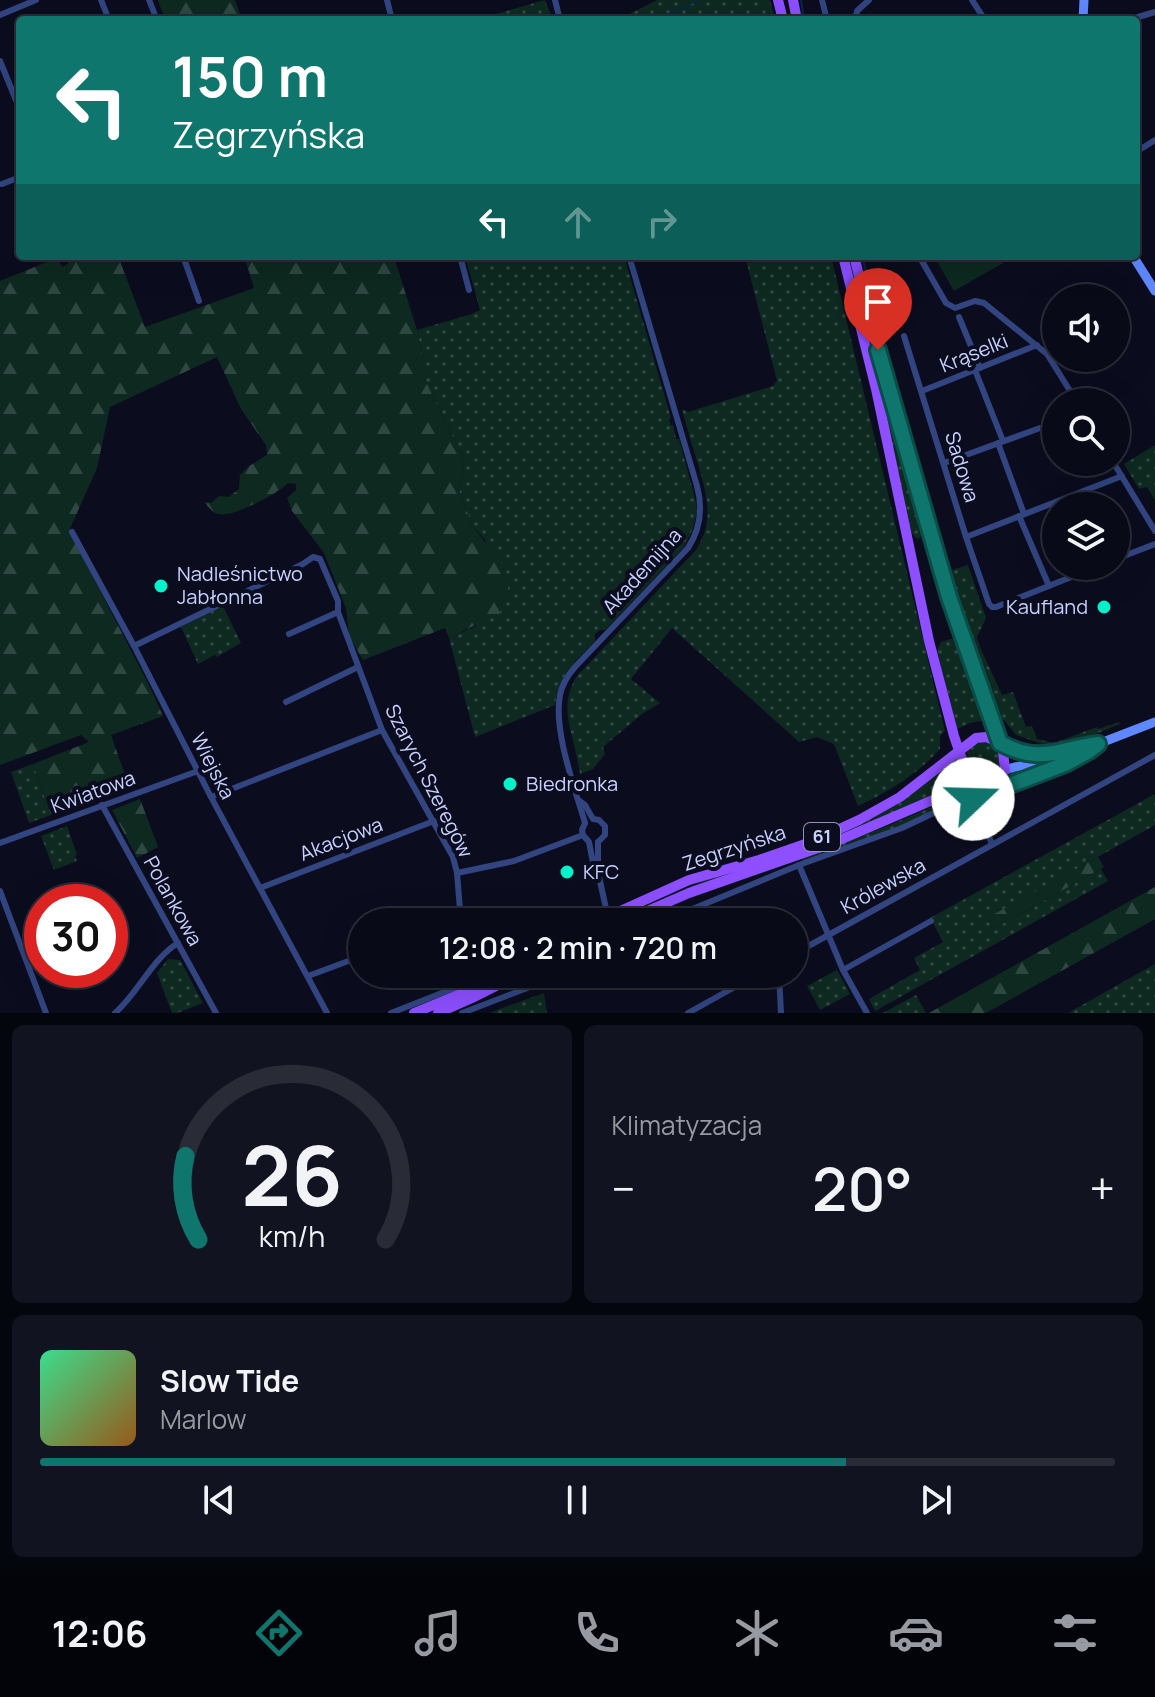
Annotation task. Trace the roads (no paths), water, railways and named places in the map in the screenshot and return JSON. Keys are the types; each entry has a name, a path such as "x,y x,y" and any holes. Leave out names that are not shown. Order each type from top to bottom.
{"main road":[{"path":"844,260 880,406 929,641 966,771 984,781 1005,770 1079,755 1098,744"},
{"path":"855,260 893,408 940,569 1004,755 1005,770"},
{"path":"1136,260 1155,291"},
{"path":"958,751 981,737 1019,752 1040,755 1098,744 1155,722"},
{"name":"Zegrzyńska","path":"630,908 689,880 772,856 859,820 900,797 958,751"},
{"name":"Zegrzyńska","path":"654,908 835,842 984,781"},
{"path":"414,1013 473,988"},
{"path":"438,1013 492,988"}],"street":[{"path":"0,15 36,0"},
{"path":"0,61 16,100"},
{"path":"184,260 199,301"},
{"path":"461,260 469,290"},
{"name":"Akademijna","path":"585,823 561,730 559,700 564,683 575,667 688,548 701,515 699,494 630,260"},
{"path":"921,260 946,303 958,308 975,301 987,305 1049,355 1069,388"},
{"path":"959,317 1022,515 1049,586 1064,580"},
{"name":"Sadowa","path":"904,336 989,604 992,607 1049,586"},
{"name":"Krąselki","path":"922,391 1037,345"},
{"path":"944,463 1042,428"},
{"path":"1088,492 1122,476 1155,531"},
{"path":"966,537 1042,509"},
{"name":"Wiejska","path":"72,532 327,1013"},
{"path":"1130,554 1155,544"},
{"name":"Szarych Szeregów","path":"134,646 313,557 320,559 338,601 338,612 382,730 451,851 457,873 458,908"},
{"path":"289,634 338,612"},
{"path":"286,702 358,667"},
{"path":"211,797 382,730"},
{"path":"695,908 799,865 902,828 940,810 1065,764 1079,755"},
{"name":"Królewska","path":"808,946 1155,755"},
{"name":"Kwiatowa","path":"0,843 198,771"},
{"path":"973,799 992,844"},
{"name":"Akademijna","path":"580,801 593,819"},
{"name":"Polankowa","path":"102,805 216,1013"},
{"path":"589,842 598,842 604,837 605,829 601,822 593,819 585,823 582,830 598,872"},
{"name":"Akacjowa","path":"260,888 434,821"},
{"path":"457,873 514,861 583,835"},
{"path":"598,842 602,908"},
{"path":"799,865 843,970 867,1013"},
{"path":"0,891 46,1013"},
{"path":"843,970 931,921"},
{"path":"115,1013 178,943"},
{"path":"308,976 348,961"},
{"path":"391,1013 454,988"},
{"path":"462,1013 527,988"},
{"path":"688,1013 733,988"},
{"path":"780,988 781,1013"}],"waterway":[{"path":"665,16 698,0"},
{"path":"801,0 803,16"},
{"path":"863,260 907,430 964,626 986,683"}],"place":[{"name":"Nadleśnictwo Jabłonna","path":"161,586"},
{"name":"Kaufland","path":"1104,607"},
{"name":"Biedronka","path":"510,784"},
{"name":"KFC","path":"567,872"}]}
